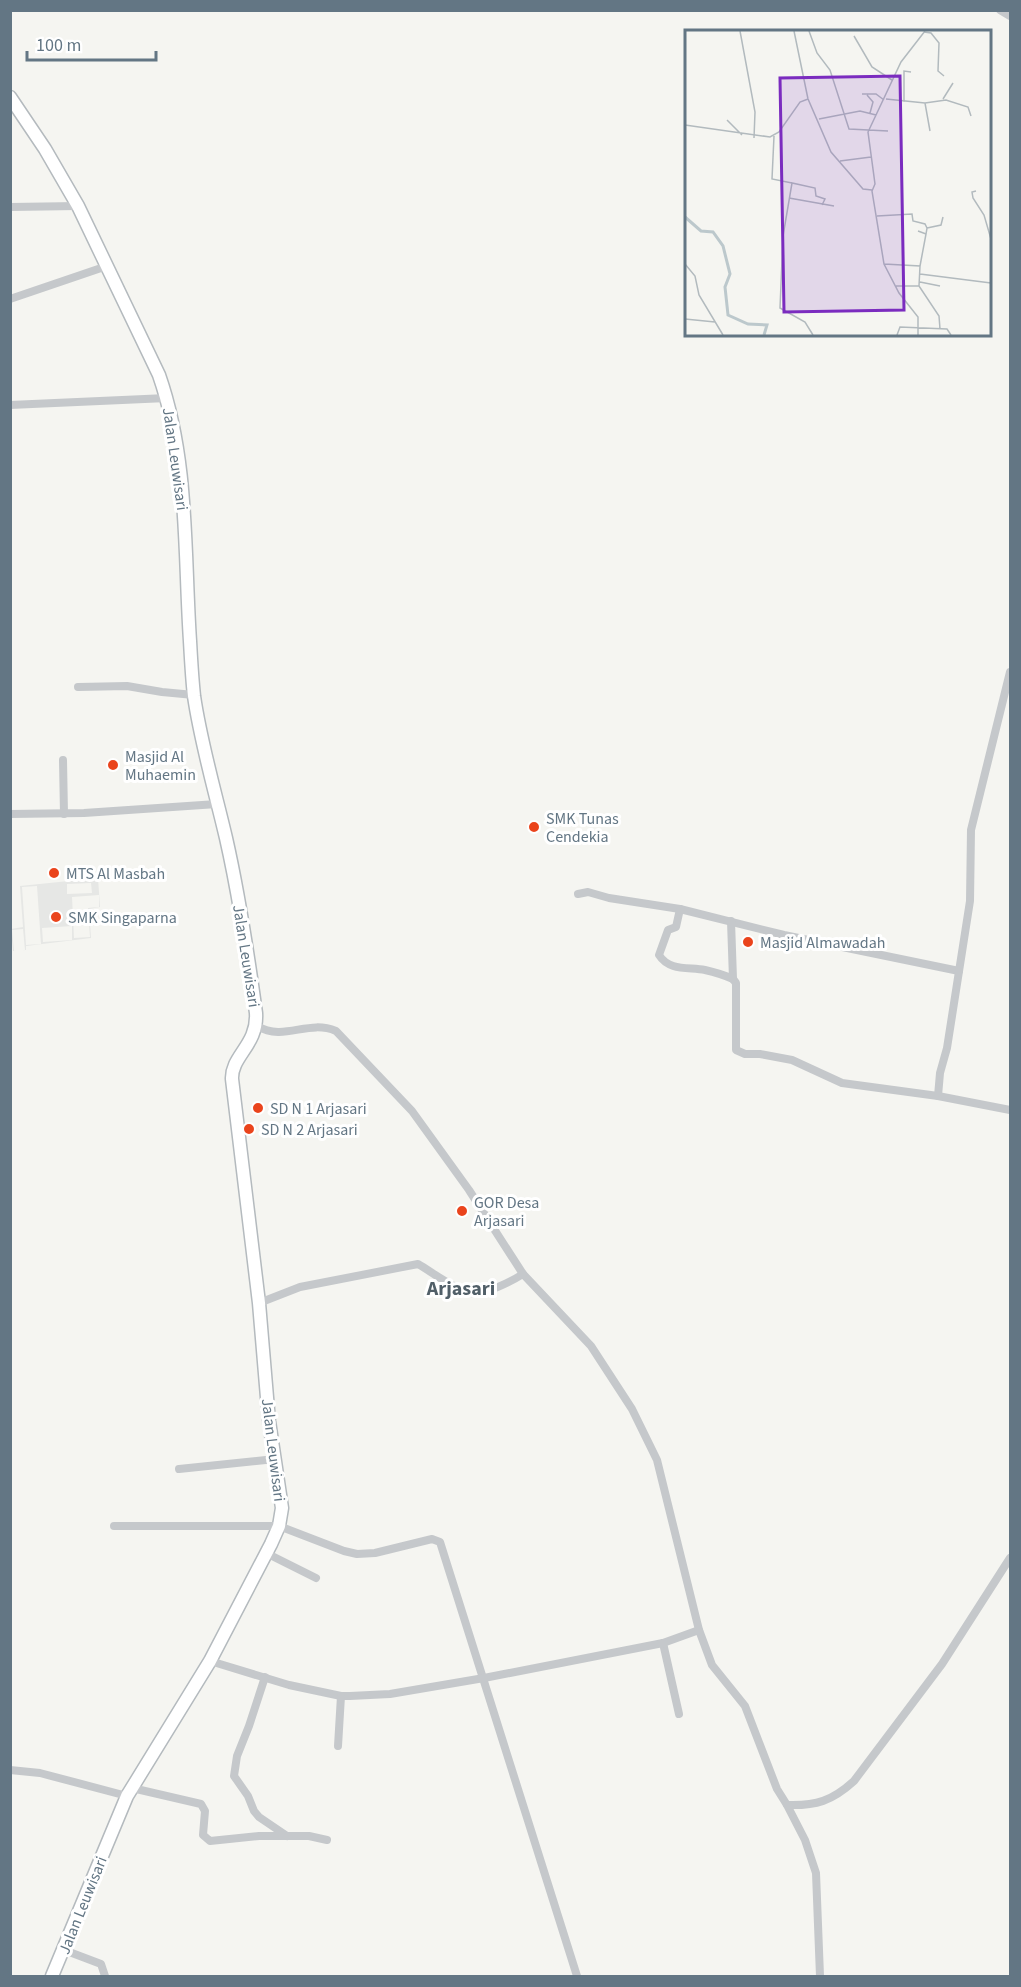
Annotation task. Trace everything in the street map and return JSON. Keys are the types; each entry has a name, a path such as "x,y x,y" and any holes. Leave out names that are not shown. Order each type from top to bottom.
{"main road":[{"name":"Jalan Leuwisari","path":"10,97 45,149 78,206 159,375 167,398 184,501 187,598 194,695 243,927 257,1026 232,1071 259,1303 269,1421 282,1508 279,1526 210,1660 130,1792 52,1977"}],"street":[{"path":"1000,10 1011,16"},
{"path":"10,207 78,206"},
{"path":"10,299 107,266"},
{"path":"10,405 167,398"},
{"path":"938,1096 970,901 972,830 1011,672"},
{"path":"78,687 127,686 194,695"},
{"path":"63,760 64,814"},
{"path":"10,814 64,814 217,804"},
{"path":"578,894 588,892 613,899 680,909 784,935 852,947 959,971"},
{"path":"680,909 676,927 668,930 666,934 660,958 677,968 702,969 733,979"},
{"path":"731,921 733,979 736,983 736,1050 745,1054 760,1054 792,1060 842,1083 938,1096 1011,1110"},
{"path":"257,1026 275,1033 321,1027 336,1031 412,1111 469,1190 523,1274 599,1357 632,1409 651,1446 668,1499 699,1630 712,1665 745,1706 777,1789 805,1840 816,1873 820,1977"},
{"path":"259,1303 309,1285 418,1264 474,1294 510,1283 523,1274"},
{"path":"179,1469 275,1459"},
{"path":"114,1526 279,1526 357,1554 375,1553 432,1539 438,1540 443,1547 577,1977"},
{"path":"266,1553 316,1578"},
{"path":"787,1805 822,1803 854,1781 942,1664 1011,1557"},
{"path":"210,1660 264,1677 341,1696 390,1694 663,1643 699,1630"},
{"path":"663,1643 678,1714"},
{"path":"264,1677 237,1756 234,1776 259,1817 288,1836"},
{"path":"338,1746 341,1696"},
{"path":"10,1770 40,1773 201,1804 205,1811 203,1835 210,1841 259,1836 309,1836 327,1839"},
{"path":"64,1950 101,1964 105,1977"}],"shaded area":[{"name":"SMK Singaparna","path":"98,878 100,907 89,909 91,938 26,946 25,950 23,929 12,930 13,951 11,929 23,927 20,886","holes":["91,883 92,893 67,894 67,884","37,886 41,944 26,945 22,887","99,895 99,907 88,908 90,937 74,938 72,897","72,926 72,940 43,942 42,928"]}],"place":[{"name":"Masjid Al Muhaemin","path":"113,765"},
{"name":"SMK Tunas Cendekia","path":"534,827"},
{"name":"MTS Al Masbah","path":"54,873"},
{"name":"SMK Singaparna","path":"56,917"},
{"name":"Masjid Almawadah","path":"748,942"},
{"name":"SD N 1 Arjasari","path":"258,1108"},
{"name":"SD N 2 Arjasari","path":"249,1129"},
{"name":"GOR Desa Arjasari","path":"462,1211"}],"district":[{"name":"Arjasari","path":"461,1288"}]}
